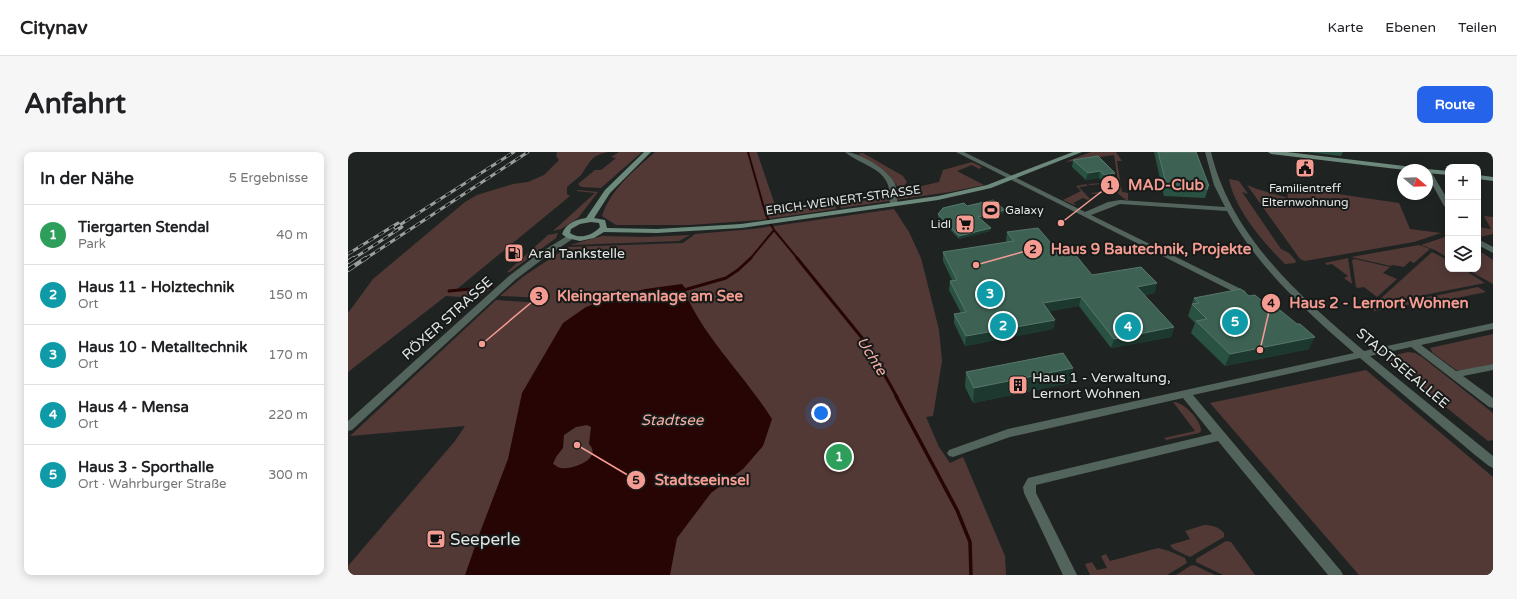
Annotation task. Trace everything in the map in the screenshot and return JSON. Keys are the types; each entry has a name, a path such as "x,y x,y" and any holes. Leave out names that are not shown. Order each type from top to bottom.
{"street":[{"path":"589,220 599,201 608,190 648,152"},
{"path":"848,152 877,169 890,180 893,186 892,197 894,204"},
{"path":"959,152 1242,293"},
{"name":"ERICH-WEINERT-STRASSE","path":"602,230 678,230 764,223 968,193 1012,179 1079,152"},
{"name":"STADTSEEALLEE","path":"1208,152 1218,185 1229,209 1249,240 1277,275 1362,354 1493,463"},
{"path":"1271,152 1397,167"},
{"path":"1433,172 1445,173"},
{"path":"1481,177 1493,179"},
{"path":"1433,182 1445,201"},
{"path":"1085,215 1111,204 1120,202 1229,209"},
{"path":"589,220 602,222 604,227 602,230 588,237 570,238 566,234 568,228 575,223 589,220"},
{"name":"RÖXER STRASSE","path":"348,426 512,278 541,256 570,238"},
{"path":"1481,243 1493,251"},
{"path":"953,453 1008,433 1493,326"},
{"path":"1412,344 1493,404"},
{"path":"1453,375 1493,367"},
{"path":"1185,393 1336,575"},
{"path":"1070,575 1030,493 1029,487 1032,481 1220,436"}],"shaded area":[{"path":"557,152 609,152 598,155 592,159 581,175 567,187 567,194 570,196 457,289 494,285 483,295 476,298 446,296 348,372 348,313 373,279 465,202 477,195 513,184 528,182 544,175 559,160 556,156"},
{"path":"619,152 642,152 601,188 581,187 578,184 595,170 601,170 616,158 611,157"},
{"path":"655,152 757,152 776,208 835,203 836,209 761,220 690,225 616,225 602,216 617,189"},
{"path":"1091,152 1116,152 1122,161 1117,161 1122,192 1128,193 1128,200 1116,192 1092,194 1091,193 1115,190 1111,186 1104,184 1088,184 1118,182 1114,155 1065,162"},
{"path":"863,153 903,176 907,182 903,187 897,186 888,174 858,154"},
{"path":"972,162 982,167 979,169 972,165 957,171 984,185 950,192 895,200 897,191 901,189 900,191 939,182 943,170"},
{"path":"1229,179 1239,181 1248,194 1242,192 1281,249 1289,253 1296,261 1295,263 1285,264 1259,236 1237,202"},
{"path":"1086,184 1088,186 1079,187 1090,199 1088,200 1083,198 1073,203 1076,205 1063,200 1081,191 1076,186"},
{"path":"1247,185 1288,198 1287,190 1317,194 1317,191 1323,192 1323,188 1324,192 1399,203 1410,229 1441,233 1414,242 1305,261 1300,259"},
{"path":"576,191 598,192 578,218 561,229 553,231 595,193"},
{"path":"889,198 889,201 841,208 839,203"},
{"path":"894,209 909,232 921,258 939,330 942,361 933,416 926,417 939,447 950,463 963,457 1005,556 1006,575 348,575 348,566 455,441 465,426 350,436 496,300 539,303 543,298 500,296 524,276 568,247 683,243 695,234 753,229"},
{"path":"1484,216 1493,217 1493,234 1481,237 1481,227 1491,229"},
{"path":"558,233 556,238 510,272 507,272 548,235"},
{"path":"690,235 679,241 570,245 602,236 645,237"},
{"path":"1445,237 1445,256 1435,250 1421,245"},
{"path":"1419,245 1430,249 1414,263 1410,261 1404,267 1391,266 1351,257"},
{"path":"1432,252 1445,258 1445,272 1468,272 1485,283 1383,303 1379,300"},
{"path":"1481,252 1493,260 1493,284 1471,272 1481,272"},
{"path":"1348,258 1352,284 1344,278 1348,276 1332,264 1327,265 1325,263"},
{"path":"1355,259 1390,267 1383,273 1397,279 1377,297 1364,287 1358,288 1356,287 1352,260"},
{"path":"1478,287 1486,292 1442,301 1434,296"},
{"path":"1432,296 1440,301 1420,305 1417,303 1375,311 1372,309"},
{"path":"1493,334 1493,364 1456,370 1433,353 1430,348"},
{"path":"1408,352 1415,353 1422,357 1493,413 1493,440 1488,441 1386,359 1387,357"},
{"path":"1366,370 1493,477 1493,575 1359,575 1210,403"},
{"path":"1173,402 1182,405 1191,412 1200,427 1201,431 1199,433 1166,440 1164,438 1195,431"},
{"path":"1204,525 1218,528 1224,533 1224,537 1190,557 1173,549 1170,545 1190,539 1185,531"},
{"path":"1226,541 1231,542 1255,575 1223,575 1196,562 1196,559"},
{"path":"1158,548 1185,558 1187,563 1167,575 1090,575 1085,564 1092,562 1097,570 1107,568 1101,556 1106,554 1110,561"},
{"path":"1194,565 1215,575 1176,575"}],"water":[{"name":"Stadtsee","path":"682,284 686,289 685,293 704,326 772,419 763,446 743,469 711,493 677,538 670,575 465,575 508,459 522,393 563,323 586,307 608,299 645,289","holes":["587,425 591,427 589,444 592,449 592,454 585,462 566,468 560,468 553,464 563,448 564,435 576,427"]}],"building":[{"path":"1158,152 1196,152 1209,186 1207,186 1208,189 1167,187"},
{"path":"1098,156 1115,173 1104,175 1100,171 1088,173 1073,160"},
{"name":"Lidl","path":"993,200 1005,210 978,217 991,228 959,236 938,214 943,208 964,203 967,206"},
{"path":"1038,228 1057,250 1070,248 1092,275 1141,267 1157,283 1137,287 1174,327 1114,339 1081,297 1043,303 1055,320 966,336 954,314 966,312 950,281 957,280 943,252 1014,241 1007,232"},
{"path":"1241,289 1249,296 1255,295 1269,307 1275,306 1315,337 1230,354 1196,321 1207,319 1192,304 1199,303 1194,298"},
{"path":"1063,353 1073,368 974,388 966,372"}],"waterway":[{"name":"Uchte","path":"748,152 766,215 774,230"},
{"path":"750,259 774,230"},
{"name":"Uchte","path":"774,230 798,259"},
{"name":"Uchte","path":"797,258 867,344 897,397"},
{"path":"684,290 726,278 738,270 750,259"},
{"path":"449,291 492,287"},
{"name":"Uchte","path":"896,396 957,510 970,542 971,575"}],"railway":[{"path":"395,228 514,152"},
{"path":"365,259 528,152"},
{"path":"348,254 398,223"},
{"path":"353,259 402,227"},
{"path":"348,262 354,258"},
{"path":"348,270 366,258"}],"place":[{"name":"Familientreff Elternwohnung","path":"1305,168"},
{"name":"Galaxy","path":"991,210"},
{"name":"MAD-Club","path":"1061,223"},
{"name":"Lidl","path":"965,224"},
{"name":"Aral Tankstelle","path":"514,253"},
{"name":"Haus 9 Bautechnik, Projekte","path":"976,265"},
{"name":"Haus 10 - Metalltechnik","path":"990,294"},
{"name":"Haus 3 - Sporthalle","path":"1235,322"},
{"name":"Haus 11 - Holztechnik","path":"1003,326"},
{"name":"Haus 4 - Mensa","path":"1128,327"},
{"name":"Kleingartenanlage am See","path":"482,344"},
{"name":"Haus 2 - Lernort Wohnen","path":"1260,350"},
{"name":"Haus 1 - Verwaltung, Lernort Wohnen","path":"1018,385"},
{"name":"Stadtseeinsel","path":"577,445"},
{"name":"Tiergarten Stendal","path":"839,457"},
{"name":"Seeperle","path":"436,539"}]}
